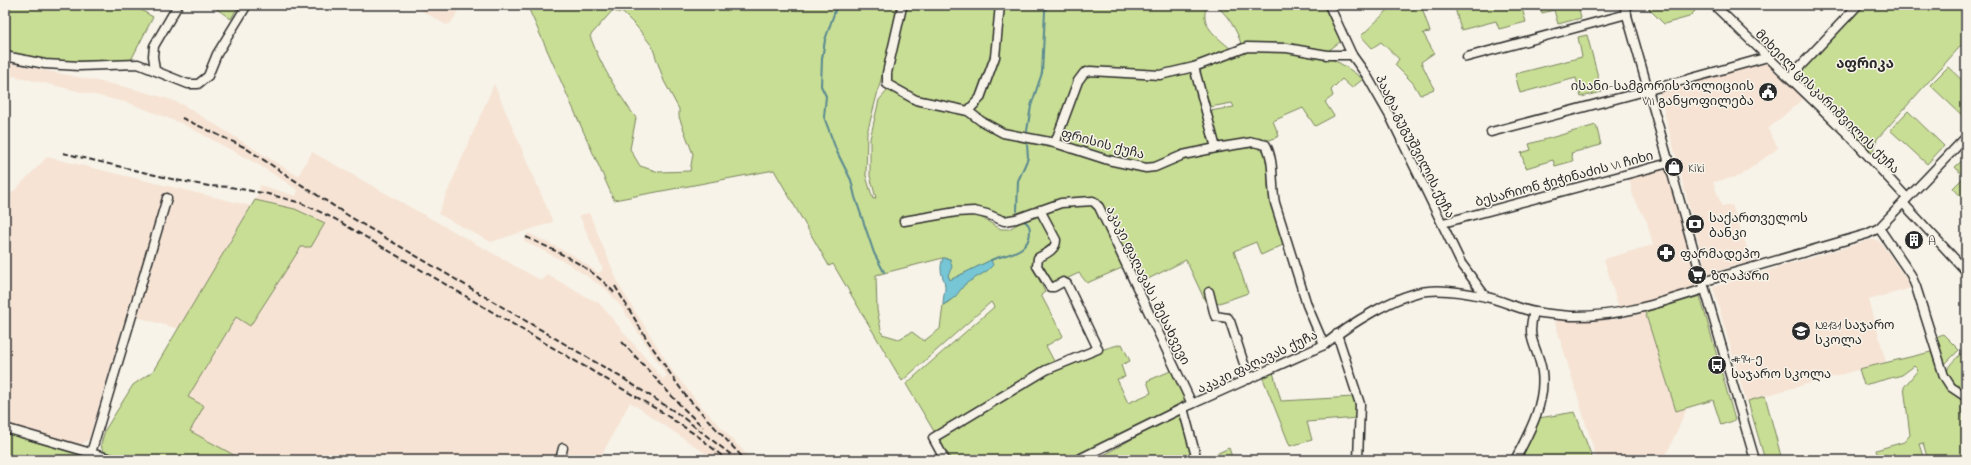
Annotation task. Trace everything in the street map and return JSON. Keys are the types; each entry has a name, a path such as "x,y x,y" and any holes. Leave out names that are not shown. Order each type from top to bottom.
{"street":[{"path":"155,70 153,56 154,46 178,5"},
{"path":"5,56 45,64 79,66 138,64 188,84 198,84 208,76 218,54 247,5"},
{"name":"ფრისის ქუჩა","path":"904,5 902,7 887,73 887,84 916,100 968,111 981,121 1003,133 1055,143 1108,160 1146,168 1155,167 1184,155 1216,148 1253,142 1266,145 1270,152 1272,187 1275,202 1306,305 1324,345"},
{"path":"968,111 980,98 995,57 1000,5"},
{"name":"პაატა გუგუშვილის ქუჩა","path":"1329,5 1352,55 1367,76 1391,118 1414,170 1443,223 1461,263 1486,297"},
{"path":"1624,5 1755,460"},
{"name":"მიხეილ ცისკარიშვილის ქუჩა","path":"1714,5 1860,146 1966,271"},
{"path":"1790,77 1858,5"},
{"path":"1467,57 1627,14"},
{"path":"1055,143 1078,81 1084,72 1090,71 1160,75 1194,67 1247,47 1287,48 1327,55 1352,55"},
{"path":"1491,132 1768,57"},
{"path":"1194,67 1216,148"},
{"path":"1966,137 1879,228 1911,276 1944,376 1951,387 1966,397"},
{"name":"ბესარიონ ჭიჭინაძის VI ჩიხი","path":"1443,223 1669,162"},
{"path":"92,453 167,198"},
{"name":"აკაკი ფაღავას I შესახვევი","path":"904,221 956,212 974,211 987,214 1004,221 1016,219 1061,203 1082,200 1093,201 1099,207 1192,404"},
{"path":"945,460 933,438 1046,370 1098,349 1068,284 1063,282 1054,287 1050,287 1037,266 1038,258 1053,249 1056,245 1056,240 1040,210"},
{"name":"აკაკი ფაღავას ქუჩა","path":"1082,459 1183,408 1324,345 1337,334 1393,301 1409,295 1428,291 1486,297 1534,312 1571,316 1604,316 1624,313 1867,234 1879,228"},
{"path":"1209,292 1215,316 1228,318 1230,321 1249,379"},
{"path":"1515,460 1537,413 1543,390 1542,371 1533,346 1530,326 1534,312"},
{"path":"1337,334 1360,404 1358,460"},
{"path":"1183,408 1197,460"},
{"path":"5,428 115,460"},
{"path":"560,460 563,448"}],"shaded area":[{"path":"413,5 462,5 451,23 446,25"},
{"path":"5,62 130,88 169,99 185,106 298,176 312,152 542,281 547,274 584,296 598,302 663,379 667,376 622,308 607,290 569,264 524,241 528,233 573,255 598,273 603,270 579,215 589,213 620,287 674,373 701,406 752,460 715,460 630,402 599,460 243,460 189,431 187,397 236,317 250,326 301,247 295,209 255,200 259,192 260,185 296,196 298,190 259,165 183,124 129,103 5,74"},
{"path":"1761,63 1776,69 1804,98 1768,129 1778,148 1740,176 1713,182 1722,207 1732,205 1752,261 1707,274 1659,93"},
{"path":"494,84 553,222 491,242 438,214"},
{"path":"47,157 251,206 179,329 127,313 89,439 81,445 5,424 5,200"},
{"path":"1664,168 1668,169 1699,287 1619,309 1604,259 1653,245 1647,222 1633,196 1629,178"},
{"name":"№131 საჯარო სკოლა","path":"1870,240 1877,240 1882,244 1911,288 1869,300 1886,362 1746,401 1713,287"},
{"path":"1645,312 1676,411 1687,408 1664,460 1597,460 1554,319 1591,321 1619,319"}],"green space":[{"path":"5,5 133,5 153,17 131,60 56,62 5,55"},
{"path":"211,5 239,5 231,19"},
{"path":"527,5 902,5 900,7 867,133 866,176 873,199 876,198 870,176 870,139 879,100 888,90 968,114 980,123 1143,170 1157,171 1184,158 1218,151 1256,147 1265,152 1268,160 1268,188 1285,244 1261,255 1256,242 1234,251 1248,293 1208,307 1186,260 1138,284 1095,198 1080,197 1053,203 1012,217 1002,216 984,210 957,214 975,214 1001,229 1009,229 1038,212 1052,240 1051,246 1043,250 1038,255 1035,266 1045,292 1041,295 1063,336 1046,346 1055,363 935,433 906,384 994,307 991,302 902,381 833,264 829,266 774,170 614,200","holes":["612,11 623,13 637,27 652,46 664,81 679,109 679,117 693,154 690,171 659,172 640,166 630,149 636,118 610,78 599,58 590,36","943,258 950,259 948,275 950,280 991,260 990,265 984,272 968,282 952,299 943,305 940,329 924,341 912,332 899,339 882,334 877,310 876,275"]},
{"path":"908,5 997,5 994,50 975,102 965,107 935,99 922,99 901,88 890,79 888,74 903,11"},
{"path":"1002,5 1214,5 1206,8 1205,15 1208,26 1216,36 1232,50 1193,65 1173,68 1158,73 1088,67 1081,71 1053,137 1049,140 1019,134 1000,128 991,124 974,112 1000,55"},
{"path":"1214,5 1323,5 1341,41 1328,51 1275,43 1241,44 1231,22 1223,12"},
{"path":"1399,5 1421,5 1430,32 1423,33 1434,53 1421,62 1434,89 1420,95 1413,83 1395,65 1399,59 1381,42 1372,48 1361,36 1388,10"},
{"path":"1468,5 1521,5 1526,22 1499,29 1496,21 1461,30 1455,8"},
{"path":"1540,5 1578,5 1581,18 1558,24 1554,10 1542,13"},
{"path":"1631,5 1691,5 1696,10 1689,17 1664,24 1646,6 1632,9"},
{"path":"1864,5 1966,5 1966,40 1877,139 1874,146 1873,155 1795,77"},
{"path":"1587,35 1602,92 1581,97 1576,78 1520,93 1515,74 1582,57 1578,37"},
{"path":"1247,49 1289,51 1322,56 1340,63 1363,79 1352,88 1342,79 1331,90 1333,96 1325,102 1334,116 1315,126 1303,108 1273,121 1279,136 1270,140 1260,138 1223,145 1217,143 1210,111 1234,107 1232,103 1210,107 1199,69 1235,52"},
{"path":"1948,67 1966,84 1966,119 1930,85"},
{"path":"1190,71 1193,72 1212,142 1209,147 1154,165 1118,160 1060,142 1059,139 1080,83 1085,75 1092,73 1160,78"},
{"path":"1908,111 1944,146 1927,164 1890,130"},
{"path":"1596,125 1601,145 1571,153 1573,161 1555,166 1553,160 1526,168 1521,153 1531,150 1529,144"},
{"path":"1965,158 1966,202 1953,188 1964,177 1955,167"},
{"path":"255,200 295,209 325,223 311,247 301,247 250,326 236,317 188,397 204,406 190,431 243,460 131,460 105,453 101,444 105,430 133,385 153,371"},
{"path":"1082,202 1092,203 1098,209 1124,267 1087,283 1079,273 1053,285 1038,263 1057,246 1045,212"},
{"path":"1700,296 1735,420 1721,425 1713,400 1676,411 1645,312"},
{"path":"1943,334 1959,350 1946,363 1943,363 1934,338"},
{"path":"1122,344 1130,361 1121,365 1125,377 1117,379 1128,403 1151,393 1147,381 1173,370 1184,396 1184,401 1096,450 1069,460 949,460 940,444 940,438 1005,397 1050,371 1097,351"},
{"path":"1931,352 1942,379 1950,391 1962,400 1962,414 1966,430 1966,460 1928,460 1923,443 1919,444 1924,460 1879,460 1876,450 1904,442 1910,435 1904,387 1918,370 1914,366 1902,375 1864,385 1859,369"},
{"path":"1962,353 1966,357 1966,393 1948,377 1947,373 1951,364"},
{"path":"1273,372 1281,401 1354,397 1358,405 1358,418 1307,422 1312,440 1290,446 1262,376"},
{"path":"1765,396 1782,460 1765,460 1748,401"},
{"path":"1182,410 1194,460 1096,460 1097,459"},
{"path":"1575,412 1593,460 1520,460 1539,418"},
{"path":"5,433 98,460 5,460"},
{"path":"1229,448 1233,460 1203,460"}],"water":[{"path":"943,258 950,259 952,267 948,275 950,280 991,260 993,265 987,271 965,284 955,297 943,305 945,285 941,272 941,263"}],"waterway":[{"path":"837,5 825,40 822,59 821,86 826,96 824,117 837,152 851,180 855,197 874,253 884,272"},
{"path":"1027,131 1031,106 1042,73 1045,11 1048,5"},
{"path":"1017,211 1018,181 1028,158 1027,144"},
{"path":"991,260 1016,252 1026,244 1029,238 1030,229 1024,221"}],"railway":[{"path":"182,118 244,147 352,218 624,379 677,413 738,460"},
{"path":"63,153 176,180 209,186 230,187 268,194 301,203 335,219 660,411 699,437 727,460"},
{"path":"526,237 586,268 597,276 616,295"},
{"path":"615,286 648,341 685,395 745,460"},
{"path":"622,342 682,407 703,427"}],"place":[{"name":"ისანი-სამგორის პოლიციის VII განყოფილება","path":"1768,92"},
{"name":"Kiki","path":"1674,167"},
{"name":"საქართველოს ბანკი","path":"1695,224"},
{"name":"A","path":"1914,240"},
{"name":"ფარმადეპო","path":"1666,253"},
{"name":"ზღაპარი","path":"1697,275"},
{"name":"№131 საჯარო სკოლა","path":"1801,331"},
{"name":"#94-ე საჯარო სკოლა","path":"1717,365"}],"district":[{"name":"აფრიკა","path":"1865,63"}]}
